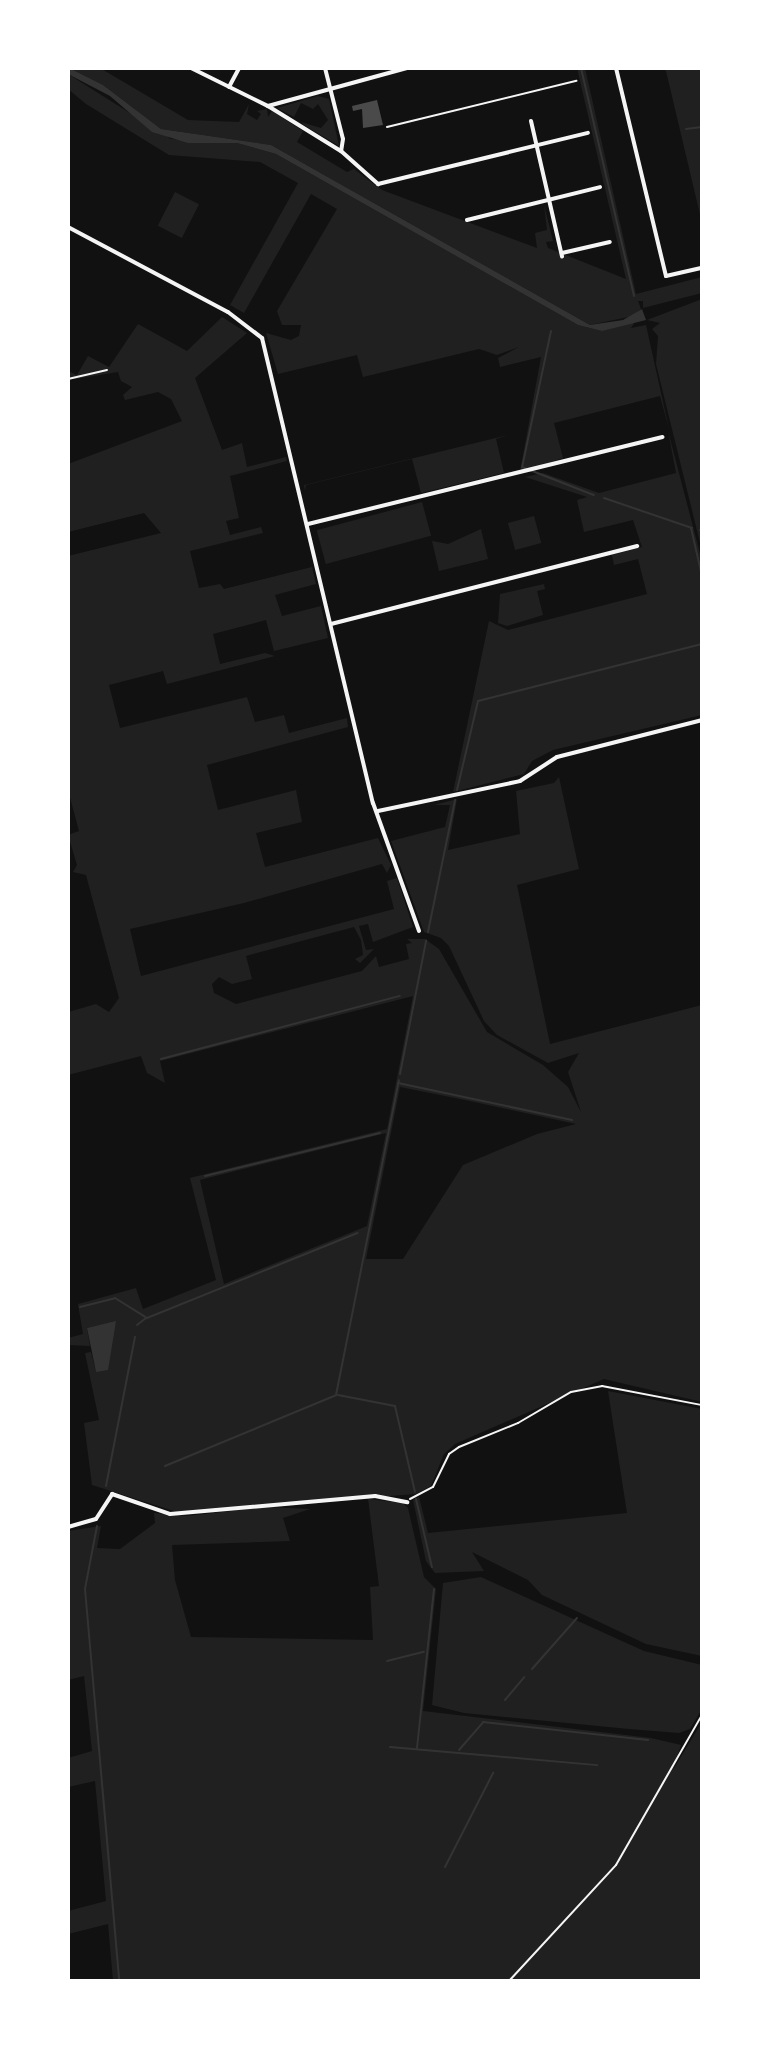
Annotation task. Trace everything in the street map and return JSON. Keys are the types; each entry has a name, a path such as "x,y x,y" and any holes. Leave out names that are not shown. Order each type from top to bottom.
{"street":[{"path":"191,68 268,106 341,151 360,170 384,184 588,133"},
{"path":"229,87 239,68"},
{"path":"325,68 341,151"},
{"path":"268,106 407,68"},
{"path":"616,68 666,276 702,268"},
{"path":"531,121 562,254 610,242"},
{"path":"467,220 600,187"},
{"path":"68,227 258,332 269,360 378,811 419,931"},
{"path":"308,524 536,471 662,437"},
{"path":"331,624 637,546"},
{"path":"378,811 520,781 557,757 702,720"},
{"path":"68,1527 96,1519 112,1494 170,1514 375,1496 407,1502"}],"lane":[{"path":"387,127 576,81"}],"path":[{"path":"68,379 107,370"},
{"path":"407,1502 433,1487 449,1454 459,1447 518,1423 571,1392 602,1386 702,1405"},
{"path":"509,1981 616,1865 702,1715"}],"shaded area":[{"path":"69,68 100,68 188,120 239,122 249,104 247,114 257,120 261,114 257,111 267,109 268,117 272,111 303,131 297,142 347,172 354,169 382,190 537,248 535,233 547,230 544,205 553,241 546,242 548,248 626,279 577,68 585,68 636,294 702,277 702,293 643,308 643,301 638,301 641,309 633,316 590,325 271,145 161,129 103,85"},
{"path":"69,68 103,85 161,129 271,145 590,325 623,320 642,309 646,320 602,331 578,325 276,154 237,143 188,143 152,132 110,96 68,74"},
{"path":"663,68 702,68 702,223 666,71"},
{"path":"68,74 171,139 237,143 276,154 578,325 602,331 628,322 635,322 631,328 646,325 669,429 660,396 554,423 563,458 520,472 541,357 500,367 498,358 519,347 497,355 479,349 363,377 357,355 278,374 266,333 291,340 299,336 301,325 282,325 277,311 337,209 311,194 244,313 230,305 298,183 260,162 169,155 86,104 68,89"},
{"path":"318,96 329,99 339,146 301,122 321,128 328,120 318,104 313,109 301,103 294,117 277,108"},
{"path":"175,192 199,204 182,238 158,226"},
{"path":"702,299 702,551 656,364 658,336 652,329 660,323 647,320"},
{"path":"222,317 247,333 195,378 222,450 242,443 247,467 286,457 287,461 230,476 239,518 226,521 230,535 261,527 263,533 190,551 199,588 220,584 224,589 312,567 316,584 275,595 282,616 321,606 328,638 274,651 266,620 213,634 220,664 265,653 275,656 167,684 163,671 109,685 120,728 247,697 255,722 284,715 289,733 347,718 348,727 207,765 218,810 296,790 302,822 256,833 265,867 378,838 391,865 387,873 382,864 244,903 130,929 141,976 394,909 387,881 397,878 413,927 373,942 368,924 359,926 366,950 374,949 360,963 355,959 363,955 361,940 354,927 246,956 252,979 232,984 219,977 212,984 214,993 236,1004 362,971 376,956 379,967 409,959 406,944 412,943 407,939 425,939 439,949 487,1032 543,1065 568,1087 581,1112 568,1072 579,1053 548,1063 497,1035 484,1021 449,946 441,938 424,932 391,841 445,827 450,805 434,805 457,799 448,850 520,834 516,791 554,783 559,777 579,869 517,885 550,1044 702,1005 702,1402 604,1379 455,1444 444,1454 431,1486 416,1494 177,1512 92,1485 84,1423 99,1420 85,1353 91,1352 96,1372 116,1322 87,1328 90,1346 68,1345 68,1338 83,1334 78,1304 136,1288 143,1309 216,1280 190,1178 387,1129 413,996 160,1061 165,1083 147,1073 141,1056 68,1075 68,1012 96,1004 109,1012 119,998 86,875 73,872 77,865 68,835 79,831 68,790 68,556 161,533 144,513 68,532 68,464 182,421 171,399 158,392 125,400 123,395 132,387 121,381 118,372 75,379 68,378 68,371 77,375 88,356 109,367 138,324 187,351","holes":["400,1087 465,1100 576,1124 537,1134 463,1165 403,1259 366,1259","386,1133 367,1226 224,1284 200,1180"]},
{"path":"668,431 702,561 702,715 553,750 532,761 524,774 453,792 489,621 508,630 647,594 638,559 614,565 612,555 642,547 633,520 584,532 577,500 587,497 525,477 543,473 599,493 676,473"},
{"path":"508,435 496,439 504,473 421,493 412,459 306,485 305,491 304,485"},
{"path":"422,502 431,536 326,564 317,530"},
{"path":"534,516 541,543 515,550 508,523"},
{"path":"481,529 488,559 439,571 432,541 448,544"},
{"path":"544,584 545,589 537,591 543,615 507,626 498,623 500,594"},
{"path":"116,1321 108,1370 96,1372 87,1328"},
{"path":"608,1391 702,1409 702,1656 646,1644 542,1595 528,1580 472,1552 484,1571 435,1573 426,1561 413,1500 419,1497 428,1533 627,1513"},
{"path":"368,1499 403,1503 408,1508 424,1577 436,1589 423,1711 651,1738 681,1745 673,1770 702,1722 702,1981 113,1981 108,1924 68,1934 68,1911 106,1901 95,1781 68,1787 68,1758 92,1751 84,1676 68,1680 68,1531 101,1526 97,1548 120,1549 155,1523 154,1513 187,1516 266,1507 310,1509 283,1518 290,1541 172,1545 175,1580 191,1637 373,1640 370,1587 379,1586"},
{"path":"481,1577 644,1651 702,1665 702,1709 690,1729 679,1733 629,1729 464,1713 432,1705 443,1583"}],"building":[{"path":"377,100 383,125 363,128 362,109 353,111 352,106"}],"waterway":[{"path":"581,68 634,296"},
{"path":"686,129 702,127"},
{"path":"551,331 522,467 594,495"},
{"path":"604,498 692,528"},
{"path":"691,528 702,576"},
{"path":"457,790 478,701 702,644"},
{"path":"428,932 455,800"},
{"path":"400,1074 426,941"},
{"path":"161,1059 400,996"},
{"path":"165,1466 336,1395 399,1080"},
{"path":"398,1083 572,1120"},
{"path":"205,1176 380,1133"},
{"path":"80,1307 115,1298 147,1318 357,1233"},
{"path":"137,1325 146,1318"},
{"path":"106,1486 135,1337"},
{"path":"338,1395 395,1406 415,1492"},
{"path":"416,1499 432,1567"},
{"path":"97,1526 85,1589 119,1981"},
{"path":"417,1748 434,1589"},
{"path":"532,1669 577,1618"},
{"path":"387,1661 424,1652"},
{"path":"505,1700 524,1677"},
{"path":"459,1750 483,1722 648,1740"},
{"path":"390,1747 597,1765"},
{"path":"445,1867 493,1773"}]}
